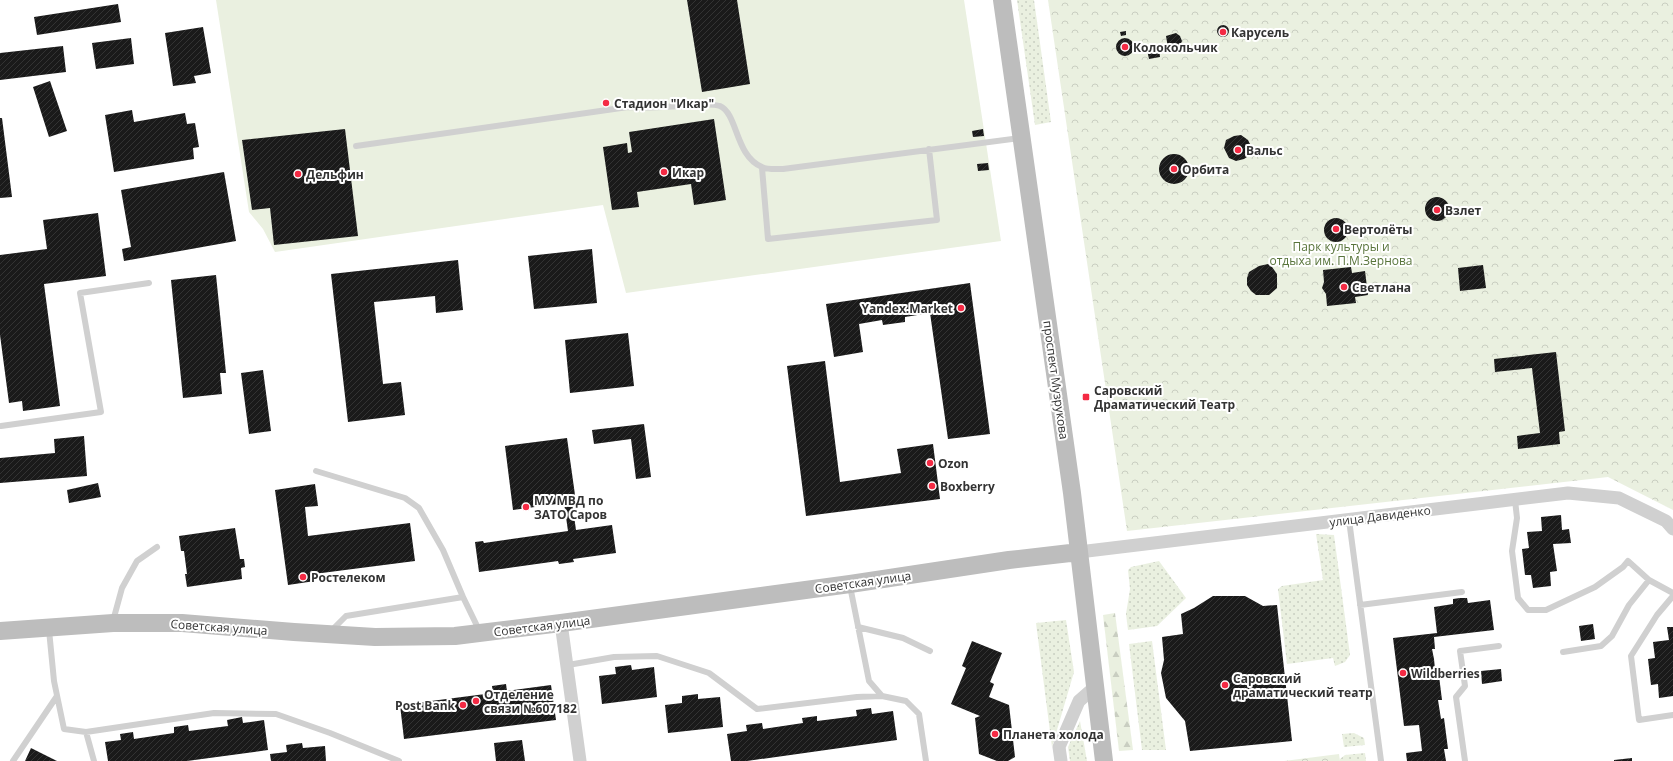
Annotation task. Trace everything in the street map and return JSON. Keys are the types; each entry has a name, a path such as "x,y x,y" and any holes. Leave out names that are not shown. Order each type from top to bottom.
{"street":[{"name":"проспект Музрукова","path":"1002,0 1072,493 1104,761"},
{"name":"улица Давиденко","path":"1079,552 1568,493 1619,498 1666,521 1673,529"},
{"name":"Советская улица","path":"0,631 113,623 182,623 328,635 376,637 455,636 850,584 1009,560 1079,552"},
{"path":"561,623 568,665 580,761"},
{"path":"1061,761 1059,747 1079,702 1095,687"}],"lane":[{"path":"356,146 628,107 660,108 705,105 720,106 729,113 735,132 747,156 762,168 783,170 929,149 1021,138"},
{"path":"762,168 768,239 898,225 936,220 929,149"},
{"path":"0,424 100,412 80,293 149,283"},
{"path":"316,471 405,498 419,508 443,550 463,598 481,633"},
{"path":"1515,500 1517,518 1512,551 1518,598 1528,610 1546,610 1595,587 1623,567 1628,561 1649,580 1673,595 1657,615 1631,656 1639,720 1673,715"},
{"path":"1349,520 1381,761"},
{"path":"113,623 122,588 137,561 157,548"},
{"path":"1563,652 1601,646 1612,636 1629,606 1649,580"},
{"path":"850,584 869,681 882,696"},
{"path":"1360,605 1462,592"},
{"path":"328,635 346,616 463,598"},
{"path":"49,627 54,681 64,729 86,732 214,713 276,714 399,761"},
{"path":"858,627 903,638 930,651"},
{"path":"1465,761 1456,697 1465,686 1460,651 1499,646"},
{"path":"568,665 614,657 657,656 709,673 757,709 857,697 882,696 906,700 919,714 926,761"},
{"path":"13,761 57,696"},
{"path":"86,732 94,761"}],"green space":[{"name":"Стадион \"Икар\"","path":"216,0 964,0 1001,241 626,293 603,205 275,252 263,229 249,212"},
{"path":"1017,0 1034,0 1051,122 1035,125"},
{"name":"Парк культуры и отдыха им. П.М.Зернова","path":"1048,0 1673,0 1673,510 1608,477 1127,531"},
{"path":"1316,534 1334,535 1350,655 1345,662 1335,666 1333,658 1287,664 1278,589 1282,586 1323,580"},
{"path":"1159,561 1186,598 1157,626 1128,630 1126,614 1130,589 1128,570 1131,567"},
{"path":"1115,613 1133,750 1119,751 1103,615"},
{"path":"1066,620 1074,672 1052,747 1036,623"},
{"path":"1152,641 1166,750 1142,750 1129,644"},
{"path":"1080,721 1087,761 1070,761 1068,747"},
{"path":"1354,733 1364,738 1365,745 1344,747 1342,734"},
{"path":"1365,753 1366,761 1340,761 1340,759 1345,755"},
{"path":"1339,754 1340,761 1284,761"}],"building":[{"path":"687,0 737,0 750,84 702,92"},
{"path":"118,4 121,22 37,35 34,17"},
{"name":"Карусель","path":"1223,25 1227,27 1229,31 1227,35 1223,37 1219,35 1217,31 1219,27"},
{"path":"203,27 211,73 194,76 196,83 173,86 165,33"},
{"path":"1126,31 1126,35 1121,36 1120,32"},
{"path":"1176,33 1180,36 1182,41 1180,46 1168,48 1166,36"},
{"path":"131,38 134,64 96,69 92,43"},
{"name":"Колокольчик","path":"1121,38 1129,38 1134,43 1132,54 1129,56 1121,56 1116,51 1116,43"},
{"path":"63,46 66,72 0,80 0,53"},
{"path":"1159,48 1160,57 1149,59 1147,50"},
{"path":"50,81 67,131 49,137 33,87"},
{"path":"132,110 134,122 185,113 187,124 195,123 199,147 193,148 194,159 114,172 105,115"},
{"path":"0,118 2,118 12,197 0,198"},
{"name":"Икар","path":"714,119 726,200 694,205 691,184 637,192 639,207 612,210 603,147 627,143 628,153 632,152 629,132"},
{"name":"Дельфин","path":"345,129 358,236 274,245 270,208 252,210 242,140"},
{"path":"983,129 984,136 973,137 972,131"},
{"name":"Вальс","path":"1241,135 1248,140 1251,146 1250,155 1244,159 1236,161 1229,158 1224,148 1226,140 1234,136"},
{"name":"Орбита","path":"1174,154 1185,158 1189,169 1185,180 1174,184 1163,180 1159,169 1163,158"},
{"path":"988,163 989,170 978,171 977,164"},
{"path":"224,172 236,241 124,261 122,249 131,247 121,190"},
{"name":"Взлет","path":"1437,197 1446,200 1449,209 1446,218 1437,221 1428,218 1425,209 1428,200"},
{"path":"98,213 106,276 44,284 60,406 23,411 22,401 9,403 0,335 0,255 47,249 43,220"},
{"name":"Вертолёты","path":"1336,218 1345,221 1348,230 1345,239 1336,242 1327,239 1324,230 1327,221"},
{"path":"592,249 597,303 534,309 528,256"},
{"path":"458,260 463,310 436,313 435,296 374,302 383,384 401,382 405,415 348,422 331,274"},
{"path":"1268,264 1277,274 1277,288 1269,295 1256,295 1247,285 1249,272 1259,266"},
{"path":"1483,265 1486,288 1460,291 1458,268"},
{"name":"Светлана","path":"1351,267 1352,273 1365,271 1368,295 1355,297 1356,303 1327,306 1326,294 1322,288 1324,282 1323,270"},
{"path":"216,275 226,373 220,373 222,394 183,398 171,280"},
{"path":"970,283 990,434 948,439 930,313 905,317 905,322 883,325 882,320 859,324 863,352 834,357 826,304"},
{"path":"628,333 634,386 570,393 565,340"},
{"path":"1556,352 1565,431 1559,432 1560,444 1518,449 1517,436 1540,433 1532,368 1495,372 1494,359"},
{"path":"825,361 840,482 901,473 897,449 933,444 940,499 806,516 787,366"},
{"path":"263,370 271,431 249,434 241,373"},
{"path":"644,424 651,477 636,479 631,439 594,444 592,430"},
{"path":"84,436 87,476 0,483 0,458 55,453 54,439"},
{"name":"МУ МВД по ЗАТО Саров","path":"567,438 576,502 572,502 576,530 612,525 616,553 573,559 574,562 559,564 558,561 479,572 475,542 483,541 484,543 568,531 564,503 513,510 505,446"},
{"path":"98,483 101,497 69,503 67,490"},
{"name":"Ростелеком","path":"315,484 318,506 305,507 308,536 410,523 415,561 314,574 315,581 288,585 275,490"},
{"path":"1561,515 1562,530 1569,529 1571,543 1553,544 1557,571 1550,572 1551,586 1533,588 1531,575 1525,575 1522,549 1529,548 1527,532 1542,531 1541,517"},
{"path":"235,528 240,559 244,559 245,567 241,568 242,579 187,587 184,551 181,551 179,536"},
{"name":"Саровский драматический театр","path":"1213,596 1245,596 1263,606 1277,605 1292,741 1190,751 1185,721 1166,698 1161,673 1164,660 1162,637 1183,634 1181,614"},
{"path":"1467,598 1468,603 1490,600 1494,630 1434,637 1435,649 1432,649 1435,669 1438,668 1442,700 1438,700 1441,719 1444,718 1448,749 1444,749 1446,761 1407,761 1406,753 1422,751 1419,725 1404,726 1393,638 1437,633 1434,607 1453,604 1453,599"},
{"path":"1593,624 1595,639 1581,641 1579,626"},
{"path":"1667,627 1673,627 1673,696 1659,698 1658,684 1651,685 1648,659 1655,658 1653,642 1669,640"},
{"path":"972,641 1002,653 990,682 994,684 989,697 1009,705 1015,757 1008,761 997,761 979,754 975,718 980,716 951,704 966,668 962,666"},
{"path":"631,665 632,670 654,667 657,697 602,704 599,676 616,674 615,667"},
{"path":"1501,669 1502,681 1482,684 1481,671"},
{"path":"506,684 507,691 551,685 556,720 404,739 400,705 493,693 492,686"},
{"path":"698,694 698,699 720,697 723,727 668,733 665,705 682,703 682,696"},
{"path":"871,708 872,714 893,711 897,740 747,761 731,761 727,734 747,731 746,725 762,723 763,729 803,723 802,718 817,716 817,721 857,716 856,710"},
{"path":"242,717 243,723 264,720 268,750 187,761 108,761 105,742 121,740 120,734 133,732 134,739 174,733 174,727 188,725 189,731 228,726 227,720"},
{"path":"522,740 525,761 496,761 494,743"},
{"path":"302,743 303,748 325,746 326,761 271,761 270,754 287,752 286,745"},
{"path":"31,748 57,761 25,761"},
{"path":"1632,758 1632,761 1614,761 1614,760"}],"place":[{"name":"Карусель","path":"1223,32"},
{"name":"Колокольчик","path":"1125,47"},
{"name":"Стадион \"Икар\"","path":"606,103"},
{"name":"Вальс","path":"1238,150"},
{"name":"Орбита","path":"1174,169"},
{"name":"Икар","path":"664,172"},
{"name":"Дельфин","path":"298,174"},
{"name":"Взлет","path":"1437,210"},
{"name":"Вертолёты","path":"1336,229"},
{"name":"Светлана","path":"1344,287"},
{"name":"Yandex.Market","path":"961,308"},
{"name":"Саровский Драматический Театр","path":"1086,397"},
{"name":"Ozon","path":"930,463"},
{"name":"Boxberry","path":"932,486"},
{"name":"МУ МВД по ЗАТО Саров","path":"526,507"},
{"name":"Ростелеком","path":"303,577"},
{"name":"Wildberries","path":"1403,673"},
{"name":"Саровский драматический театр","path":"1225,685"},
{"name":"Отделение связи №607182","path":"476,701"},
{"name":"Post Bank","path":"463,705"},
{"name":"Планета холода","path":"995,734"}]}
